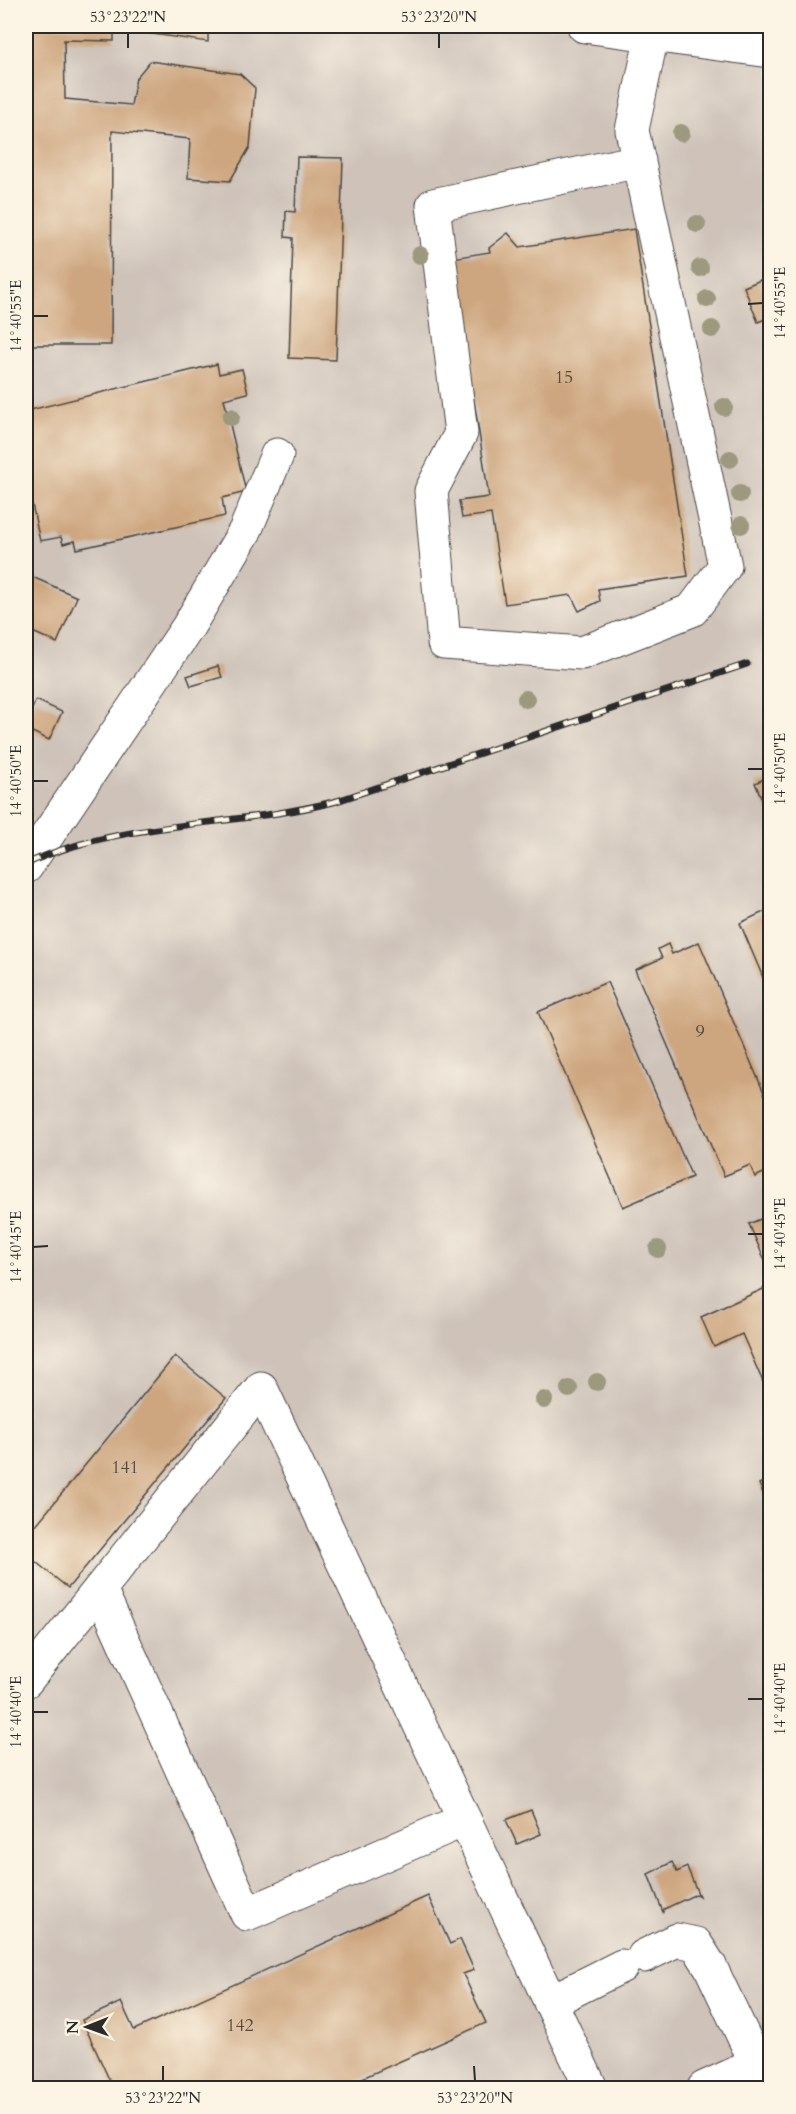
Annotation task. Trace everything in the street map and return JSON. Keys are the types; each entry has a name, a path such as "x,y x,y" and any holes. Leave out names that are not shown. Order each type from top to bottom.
{"street":[{"path":"584,26 771,51"},
{"path":"639,161 433,206 461,433 430,491 444,643 582,653 692,610 725,566 639,161 632,130 652,35"},
{"path":"26,867 188,627 245,531 277,455"},
{"path":"26,1681 261,1388 591,2088"},
{"path":"100,1589 248,1914 464,1820"},
{"path":"550,2002 677,1940 696,1944 764,2061 704,2088"}],"shaded area":[{"path":"26,26 770,26 770,2088 26,2088"}],"building":[{"path":"26,26 114,26 114,41 64,40 65,99 131,105 136,78 150,61 240,74 255,88 250,147 230,181 188,178 190,139 112,131 111,345 26,345"},
{"path":"140,26 208,26 208,42 140,32"},
{"path":"297,157 343,158 336,360 289,358 293,238 285,237 286,211 295,212"},
{"path":"634,229 688,576 598,589 600,601 579,611 571,595 505,604 491,514 462,518 459,501 489,497 452,258 490,252 489,248 508,233 520,247"},
{"path":"770,276 770,317 758,322 744,287"},
{"path":"217,364 219,374 242,369 248,393 224,399 246,492 222,498 225,516 77,549 75,541 63,544 61,537 40,541 26,477 26,411"},
{"path":"26,574 77,597 57,643 26,629"},
{"path":"218,666 222,677 191,686 187,676"},
{"path":"36,700 62,712 49,740 26,729 26,722"},
{"path":"770,776 770,817 755,783"},
{"path":"770,909 770,994 740,923"},
{"path":"699,942 765,1095 770,1093 770,1170 755,1177 750,1165 724,1176 635,970 662,958 658,949 668,944 672,954"},
{"path":"607,982 692,1177 623,1207 538,1012"},
{"path":"770,1215 770,1272 749,1224"},
{"path":"770,1286 770,1398 742,1334 714,1347 701,1317"},
{"path":"175,1356 226,1398 68,1588 26,1554 26,1537"},
{"path":"770,1479 770,1509 759,1484"},
{"path":"531,1810 541,1834 517,1844 506,1820"},
{"path":"672,1862 677,1872 687,1867 699,1896 696,1894 664,1909 663,1912 648,1874"},
{"path":"428,1896 450,1944 460,1939 474,1970 463,1974 486,2023 340,2088 113,2088 82,2020 121,2002 134,2030"}],"railway":[{"path":"26,864 63,849 140,831 259,816 337,801 747,664"}]}
